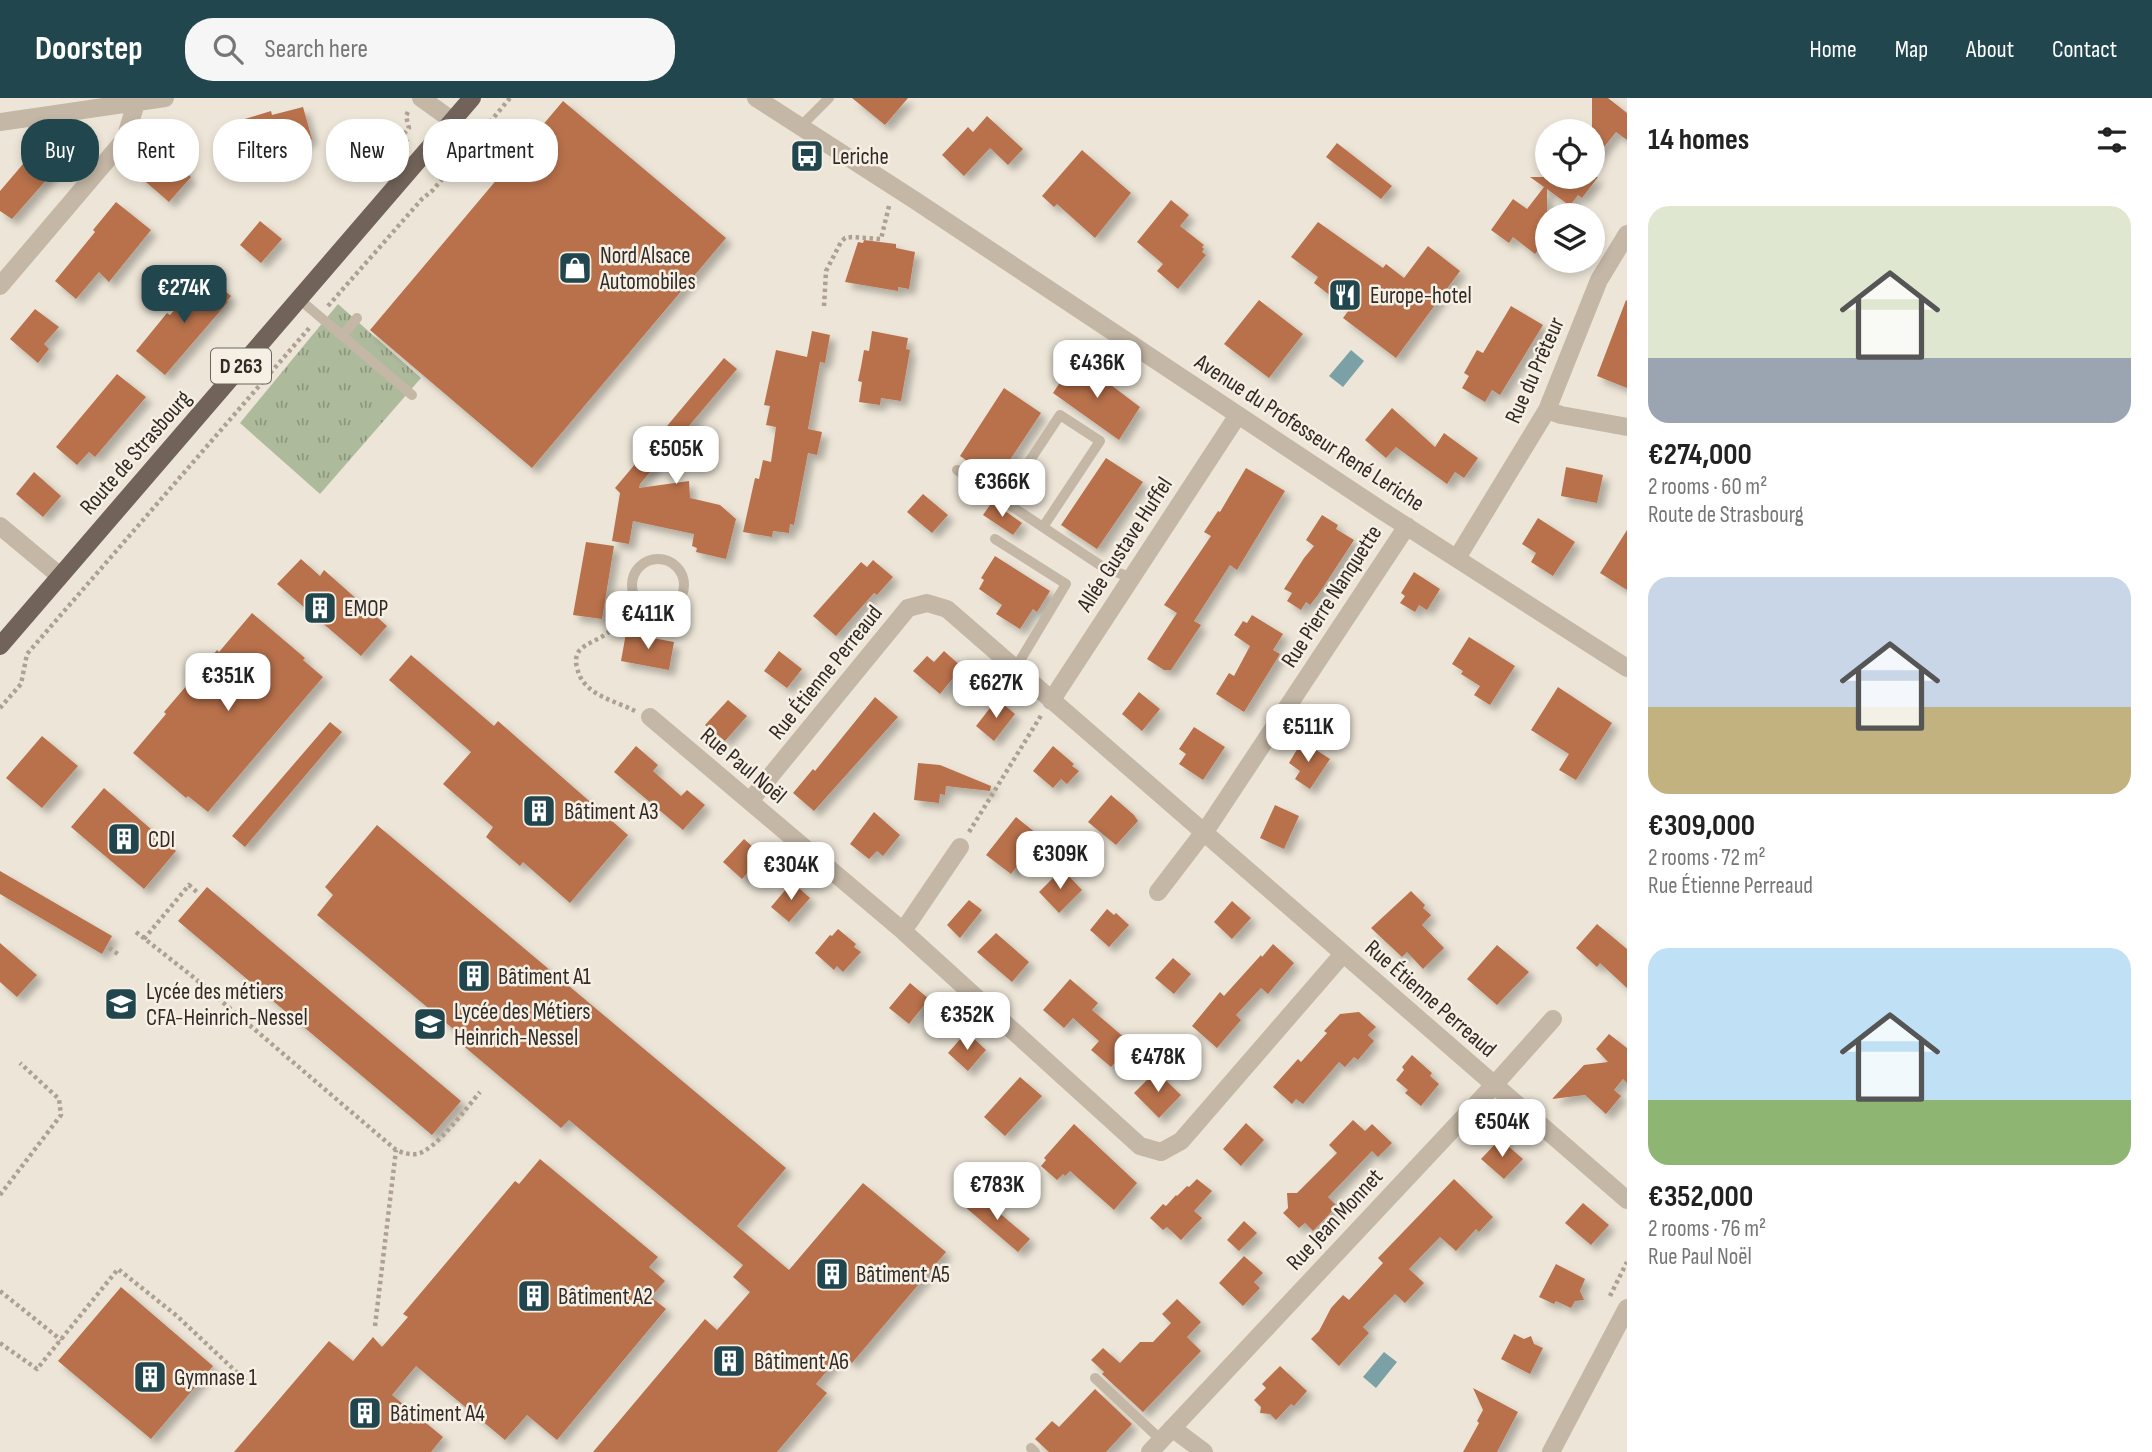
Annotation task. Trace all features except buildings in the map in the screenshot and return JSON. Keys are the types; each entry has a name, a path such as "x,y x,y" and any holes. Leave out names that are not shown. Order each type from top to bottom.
{"main road":[{"name":"Route de Strasbourg","path":"455,119 472,98"},
{"name":"Route de Strasbourg","path":"0,646 423,156"}],"street":[{"path":"0,122 164,98"},
{"path":"421,98 450,119"},
{"name":"Avenue du Professeur René Leriche","path":"756,98 1627,668"},
{"path":"0,286 125,139 136,103"},
{"name":"Rue du Prêteur","path":"1457,558 1547,410 1599,280 1627,234"},
{"path":"1547,410 1627,427"},
{"name":"Allée Gustave Huffel","path":"1051,701 1238,415"},
{"path":"0,526 60,576"},
{"name":"Rue Pierre Nanquette","path":"1203,833 1407,526"},
{"name":"Rue Étienne Perreaud","path":"750,801 908,608 927,603 947,609 1627,1200"},
{"name":"Rue Paul Noël","path":"650,717 903,931 1140,1146 1161,1152 1181,1141 1343,954"},
{"path":"1158,892 1203,833"},
{"path":"903,931 960,847"},
{"name":"Rue Jean Monnet","path":"1161,1440 1553,1019"},
{"path":"1551,1452 1627,1308"},
{"path":"1161,1440 1203,1452"}],"lane":[{"path":"801,127 829,98"},
{"path":"299,299 411,395"},
{"path":"342,335 357,318"},
{"path":"1003,500 1060,415 1100,441 1043,527"},
{"path":"957,470 1103,567 1132,578"},
{"path":"995,539 1066,584 1015,669"},
{"path":"660,558 677,566 682,573 684,591 674,606 658,612 637,602 631,584 637,569 643,563 660,558"},
{"path":"1095,1378 1161,1440"}],"path":[{"path":"0,708 21,684 27,654 319,316 422,199 433,190 510,98"},
{"path":"824,306 826,271 841,242 852,237 881,239 889,205"},
{"path":"637,602 611,631 584,646 576,660 580,677 593,691 603,698 650,717"},
{"path":"960,847 1051,701"},
{"path":"144,939 189,885 199,894"},
{"path":"136,932 192,976 396,1150 410,1154 425,1151 480,1091"},
{"path":"109,948 118,954"},
{"path":"0,1195 61,1115 58,1099 20,1063"},
{"path":"375,1326 396,1150"},
{"path":"0,1343 37,1369 118,1269 177,1317 246,1381"},
{"path":"0,1291 61,1340"}],"green space":[{"path":"338,304 421,378 320,494 240,423"}],"water":[{"path":"1351,350 1364,361 1343,387 1329,376"},
{"path":"1384,1352 1397,1362 1376,1388 1363,1377"}],"place":[{"name":"Leriche","path":"807,156"},
{"name":"Nord Alsace Automobiles","path":"575,268"},
{"name":"Europe-hotel","path":"1345,295"},
{"name":"EMOP","path":"320,608"},
{"name":"Bâtiment A3","path":"539,811"},
{"name":"CDI","path":"124,839"},
{"name":"Bâtiment A1","path":"474,976"},
{"name":"Lycée des métiers CFA-Heinrich-Nessel","path":"121,1004"},
{"name":"Lycée des Métiers Heinrich-Nessel","path":"430,1024"},
{"name":"Bâtiment A5","path":"832,1274"},
{"name":"Bâtiment A2","path":"534,1296"},
{"name":"Bâtiment A6","path":"729,1361"},
{"name":"Gymnase 1","path":"150,1377"},
{"name":"Bâtiment A4","path":"365,1413"}]}
